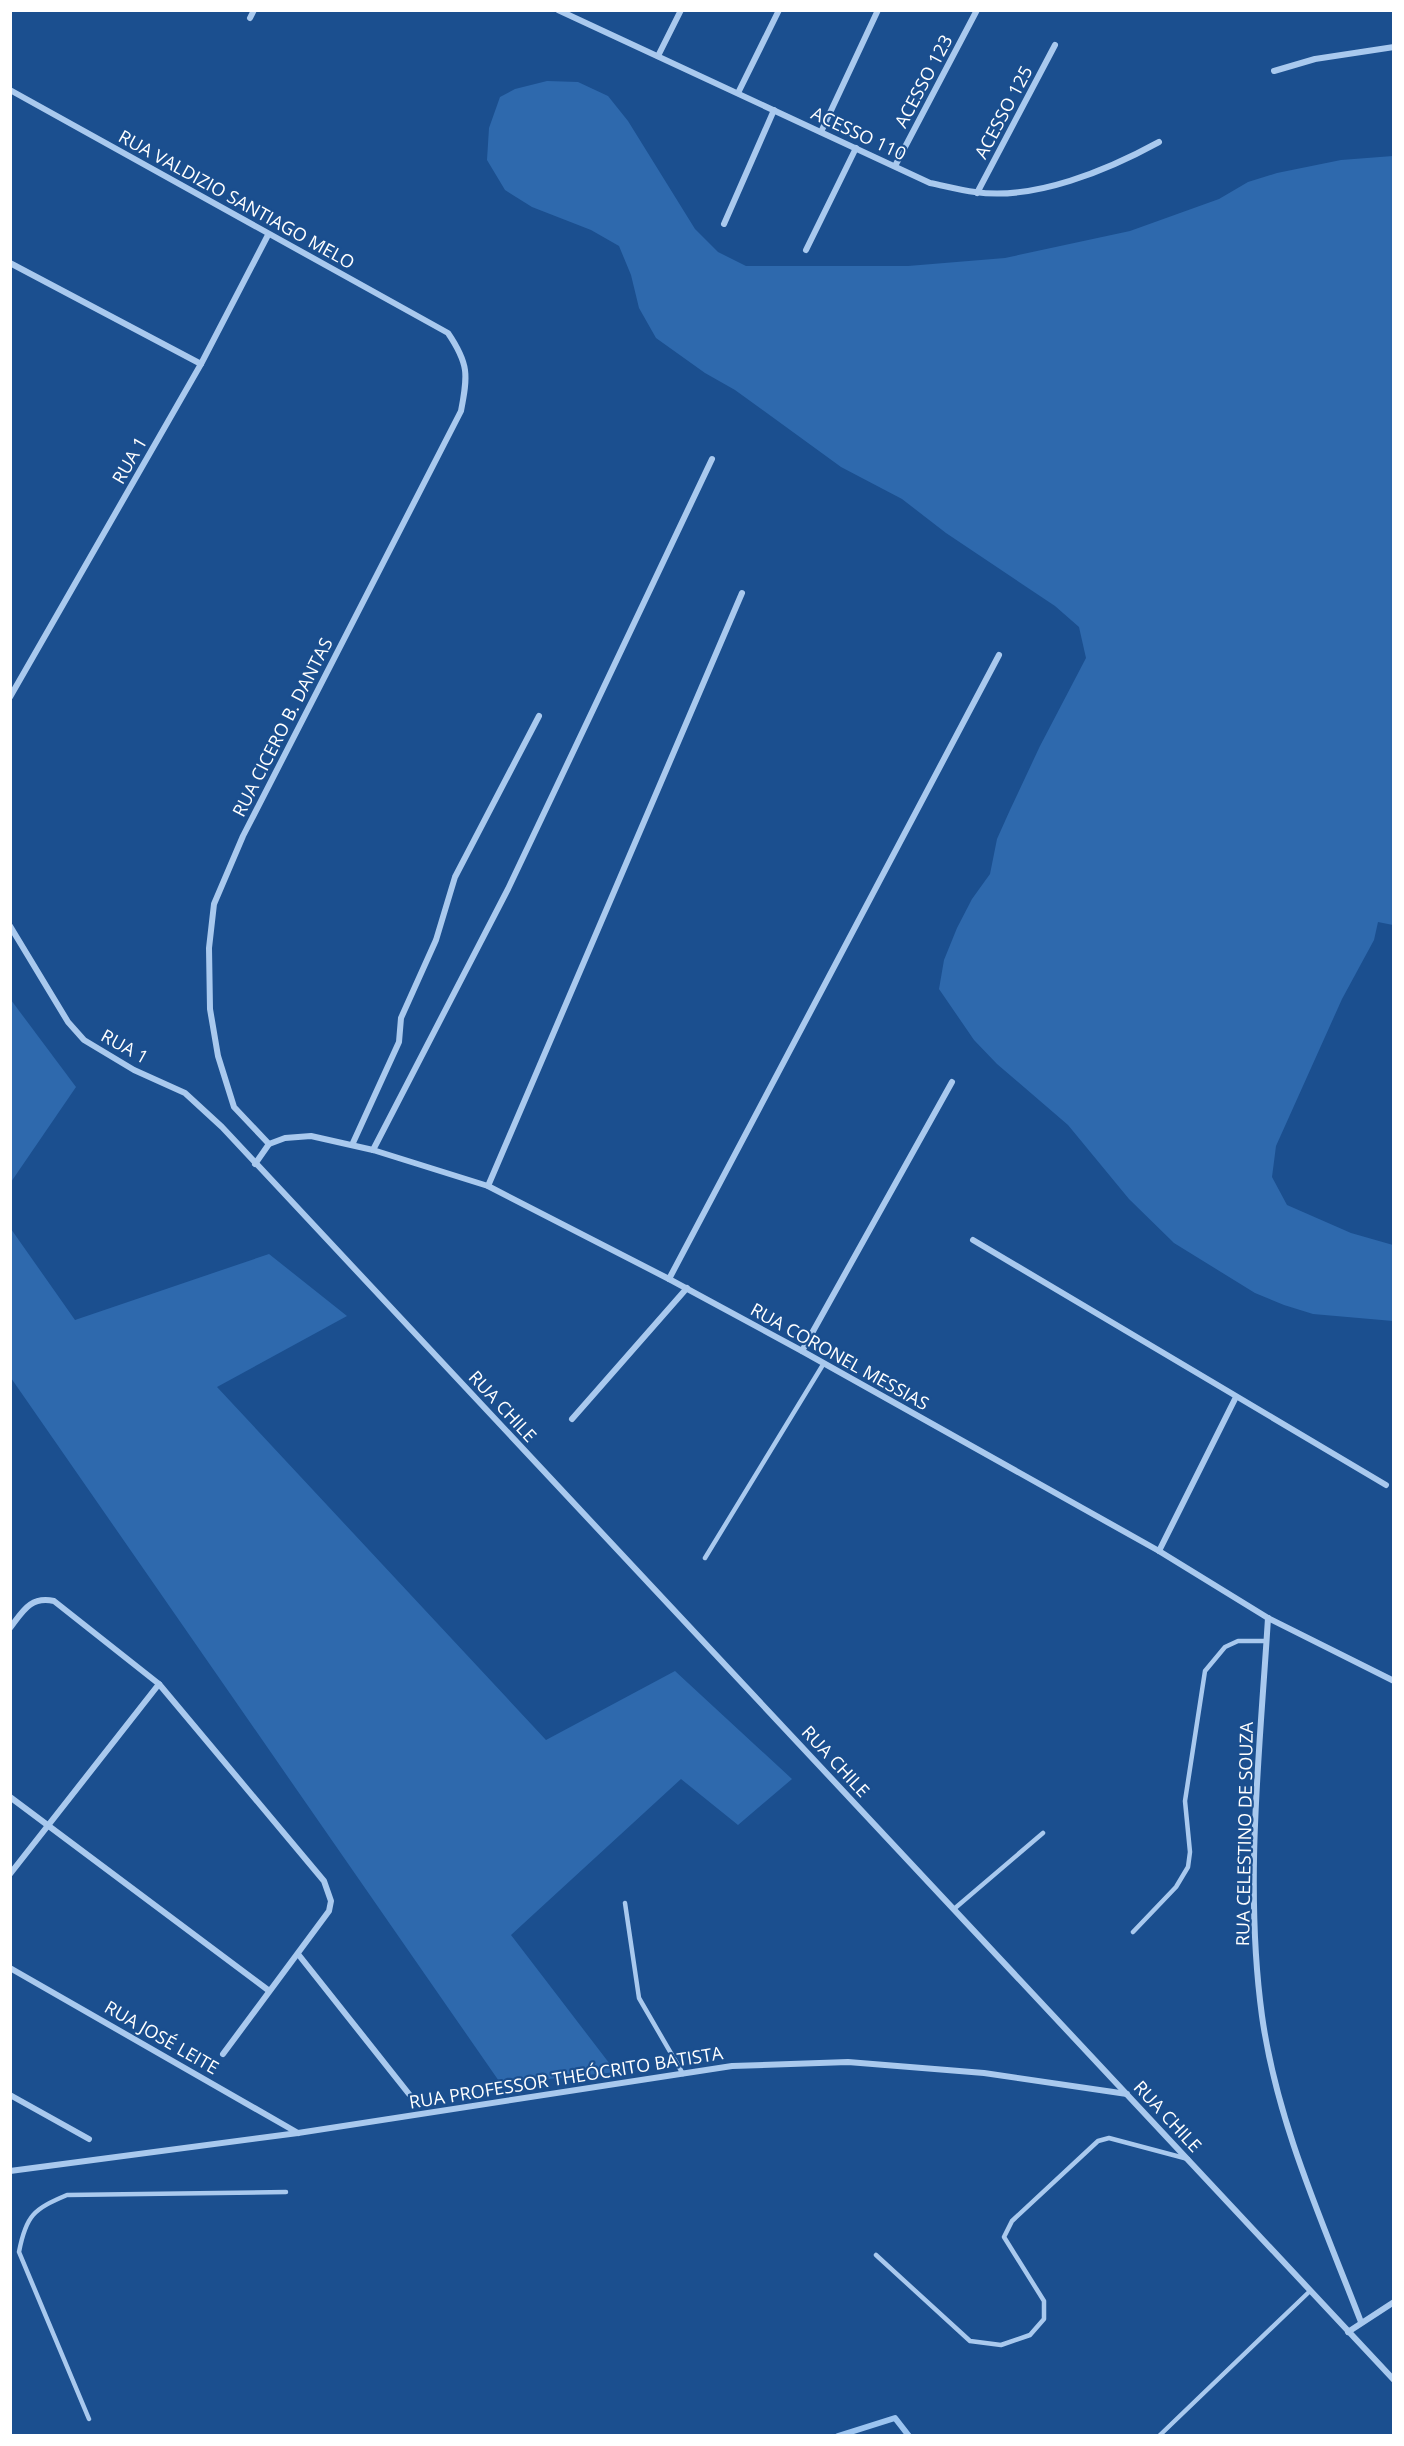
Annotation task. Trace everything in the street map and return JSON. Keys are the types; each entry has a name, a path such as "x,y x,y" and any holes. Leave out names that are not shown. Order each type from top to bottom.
{"street":[{"path":"250,18 254,10"},
{"name":"ACESSO 110","path":"558,10 930,183 977,193 1046,187 1083,177 1125,161 1159,142"},
{"path":"576,18 580,10"},
{"path":"658,56 681,10"},
{"path":"738,93 779,10"},
{"path":"821,132 878,10"},
{"name":"ACESSO 123","path":"895,166 977,10"},
{"name":"ACESSO 125","path":"977,193 1055,45"},
{"path":"1274,71 1315,59 1394,46"},
{"name":"RUA VALDIZIO SANTIAGO MELO","path":"10,90 448,333"},
{"path":"724,224 774,110"},
{"path":"806,249 856,148"},
{"name":"RUA 1","path":"10,697 201,364 268,235"},
{"path":"10,263 201,364"},
{"name":"RUA CICERO B. DANTAS","path":"269,1144 234,1107 218,1056 210,1009 209,948 214,904 243,836 461,411 468,378 464,357 448,333"},
{"path":"373,1150 508,889 712,459"},
{"path":"488,1186 742,593"},
{"path":"669,1279 999,655"},
{"path":"352,1145 399,1042 401,1018 436,940 455,877 539,716"},
{"name":"RUA 1","path":"10,926 68,1022 84,1040 134,1070 185,1094 222,1127 255,1164"},
{"path":"802,1351 952,1082"},
{"name":"RUA CORONEL MESSIAS","path":"269,1144 285,1137 311,1136 373,1150 488,1186 687,1288 1159,1551 1268,1618 1394,1681"},
{"path":"255,1164 269,1144"},
{"name":"RUA CHILE","path":"255,1164 1394,2380"},
{"path":"973,1240 1386,1485"},
{"path":"572,1419 687,1288"},
{"path":"1159,1551 1236,1397"},
{"path":"10,1628 27,1605 43,1598 54,1601 159,1684 324,1881 330,1892 329,1911 268,1990 223,2054"},
{"name":"RUA CELESTINO DE SOUZA","path":"1268,1618 1255,1879 1256,1956 1262,2018 1291,2139 1361,2322"},
{"path":"10,1874 159,1684"},
{"path":"10,1797 268,1990"},
{"path":"298,1954 409,2094"},
{"name":"RUA JOSÉ LEITE","path":"10,1968 298,2133"},
{"name":"RUA PROFESSOR THEÓCRITO BATISTA","path":"10,2171 298,2133 732,2066 848,2062 984,2073 1128,2094"},
{"path":"10,2095 89,2139"},
{"path":"1348,2332 1394,2302"}],"lane":[{"path":"705,1558 824,1363"},
{"path":"1133,1932 1176,1887 1188,1868 1190,1852 1185,1801 1204,1671 1225,1647 1238,1641 1266,1641"},
{"path":"954,1909 1043,1833"},
{"path":"625,1903 639,1998 683,2074"},
{"path":"876,2255 969,2341 1001,2345 1030,2335 1044,2319 1044,2301 1004,2237 1012,2221 1098,2140 1109,2138 1188,2159"},
{"path":"89,2418 19,2252 23,2228 37,2208 67,2194 286,2192"},
{"path":"1159,2436 1310,2291"}],"shaded area":[{"path":"547,81 578,82 608,96 628,121 695,229 718,252 746,266 908,266 1005,258 1130,231 1219,199 1248,182 1277,173 1341,160 1393,156 1393,925 1378,922 1374,940 1342,999 1276,1146 1272,1177 1287,1205 1351,1233 1393,1245 1393,1321 1313,1314 1284,1305 1255,1293 1174,1243 1129,1199 1068,1125 997,1064 974,1040 939,989 944,960 957,928 972,899 990,874 997,839 1040,746 1086,658 1079,627 1055,606 946,533 902,499 841,467 735,390 705,373 656,338 639,308 631,275 619,246 591,230 532,207 505,190 487,160 489,128 500,97 515,89"},
{"path":"11,1000 76,1087 11,1182"},
{"path":"11,1229 75,1320 269,1254 347,1316 217,1387 546,1740 675,1671 792,1779 738,1825 681,1779 511,1935 616,2072 501,2084 11,1378"}],"waterway":[{"path":"838,2436 895,2418 909,2436"}]}
